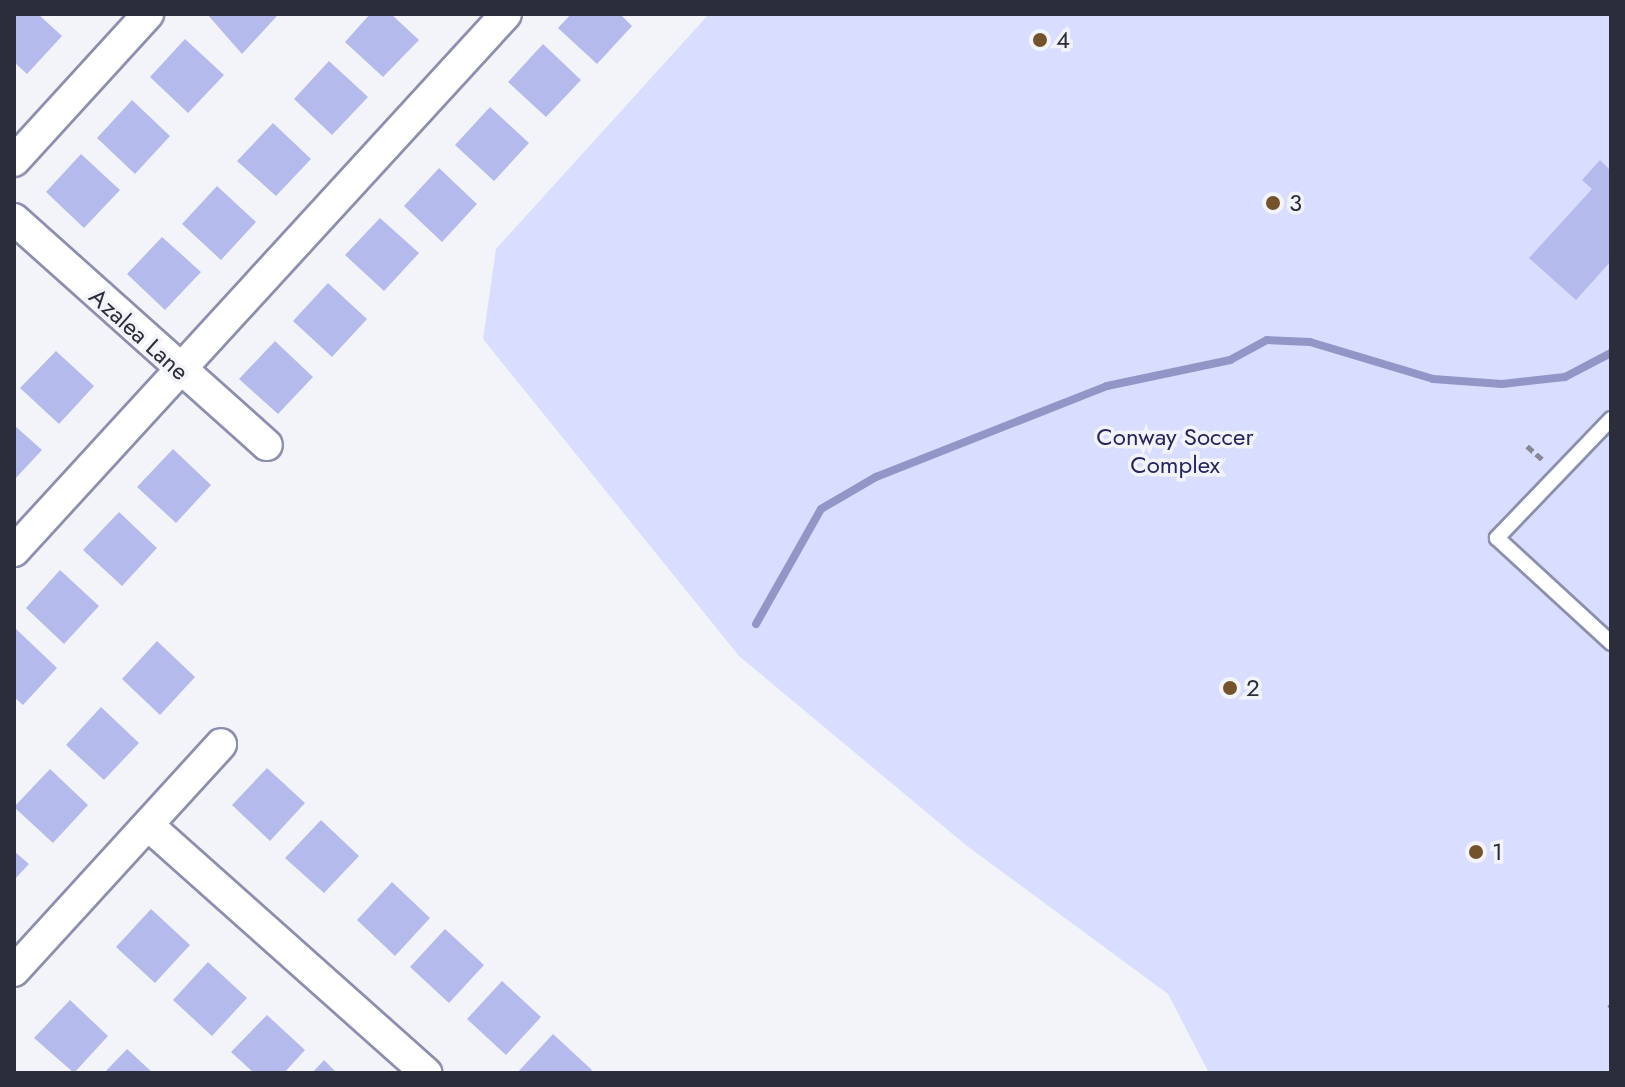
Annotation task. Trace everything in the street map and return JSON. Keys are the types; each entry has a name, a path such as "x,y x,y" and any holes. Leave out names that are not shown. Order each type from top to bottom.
{"street":[{"path":"14,161 148,14"},
{"path":"14,551 506,14"},
{"name":"Azalea Lane","path":"14,219 179,371 267,445"},
{"path":"14,971 221,744"},
{"path":"148,825 426,1073"}],"lane":[{"path":"1611,419 1497,538 1611,643"}],"path":[{"path":"1527,446 1547,464"}],"green space":[{"name":"Conway Soccer Complex","path":"709,14 1611,14 1611,1073 1209,1073 1168,994 967,846 739,656 483,339 496,249"}],"building":[{"path":"14,14 38,14 62,36 27,74 14,62"},
{"path":"207,14 275,14 277,16 242,54"},
{"path":"370,14 391,14 419,40 383,77 345,42"},
{"path":"571,14 620,14 632,26 597,64 558,28"},
{"path":"185,39 224,75 188,113 150,77"},
{"path":"543,44 581,80 546,117 508,82"},
{"path":"329,61 368,97 332,135 294,99"},
{"path":"132,100 170,136 135,174 97,138"},
{"path":"490,107 529,143 494,181 455,145"},
{"path":"273,123 311,159 276,196 237,161"},
{"path":"81,154 120,190 84,228 46,192"},
{"path":"1600,160 1611,171 1611,261 1576,300 1529,258 1592,189 1582,180"},
{"path":"439,168 477,204 442,242 404,206"},
{"path":"217,186 256,222 221,260 182,224"},
{"path":"380,218 419,253 384,291 345,255"},
{"path":"162,237 201,272 165,310 127,274"},
{"path":"328,283 367,319 332,357 293,321"},
{"path":"275,341 313,377 278,414 239,379"},
{"path":"56,351 94,386 59,424 20,388"},
{"path":"14,425 42,450 14,480"},
{"path":"173,449 211,485 176,523 137,487"},
{"path":"119,512 157,548 122,586 83,550"},
{"path":"60,570 99,606 64,644 26,608"},
{"path":"14,627 57,668 23,705 14,697"},
{"path":"157,641 195,677 160,715 122,679"},
{"path":"101,707 139,743 104,780 66,745"},
{"path":"267,768 305,803 270,841 232,805"},
{"path":"50,769 88,805 53,843 14,807"},
{"path":"321,820 359,856 324,893 285,858"},
{"path":"14,851 29,864 14,880"},
{"path":"392,882 430,918 395,956 357,920"},
{"path":"151,909 190,945 155,983 116,947"},
{"path":"445,929 484,965 449,1003 410,967"},
{"path":"208,962 247,998 212,1036 173,1000"},
{"path":"502,981 541,1017 506,1055 467,1019"},
{"path":"70,1000 108,1036 74,1073 34,1038"},
{"path":"267,1015 305,1050 284,1073 254,1073 231,1052"},
{"path":"553,1034 592,1070 589,1073 517,1073"},
{"path":"127,1049 153,1073 104,1073"},
{"path":"324,1060 337,1073 312,1073"}],"waterway":[{"path":"756,624 821,509 876,477 1107,386 1230,360 1267,340 1310,342 1433,379 1502,384 1565,377 1611,353"}],"place":[{"name":"4","path":"1040,40"},
{"name":"3","path":"1273,203"},
{"name":"2","path":"1230,688"},
{"name":"1","path":"1476,852"}]}
